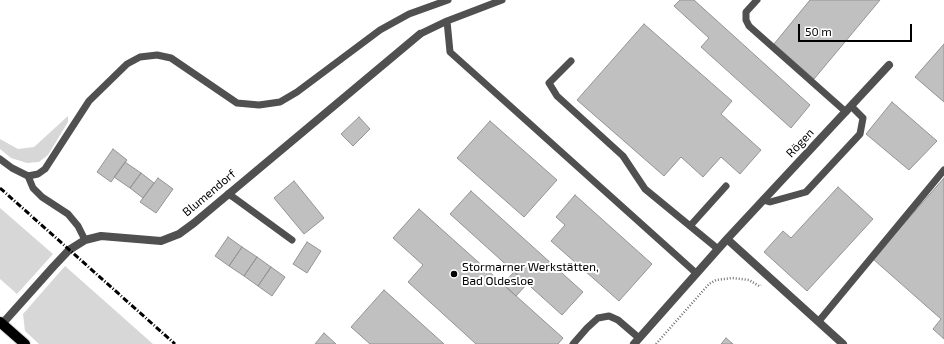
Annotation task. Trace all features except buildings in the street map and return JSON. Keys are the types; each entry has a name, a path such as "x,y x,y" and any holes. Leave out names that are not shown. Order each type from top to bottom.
{"main road":[{"name":"Blumendorf","path":"1,323 25,344"}],"street":[{"name":"Blumendorf","path":"1,323 69,250 85,240 101,236 162,241 179,234 420,34"},
{"name":"Rögen","path":"636,341 727,238 889,65"},
{"path":"727,238 843,344"}],"lane":[{"path":"0,159 12,168 28,176 38,174 45,169 89,101 127,64 140,57 157,55 171,58 237,103 259,106 280,102 297,92 380,30 409,14 448,0"},
{"path":"420,34 447,21 502,0"},
{"path":"756,0 746,12 746,20 749,26 848,109 863,118 860,134 806,192 770,202 763,200"},
{"path":"447,21 450,52 696,273"},
{"path":"571,61 549,83 557,96 623,156 645,189 718,249"},
{"path":"819,321 944,170"},
{"path":"28,176 33,188 42,197 68,214 78,226 85,240"},
{"path":"690,226 726,186"},
{"path":"228,194 292,240"},
{"path":"573,344 598,318 609,316 618,320 636,341"}],"path":[{"path":"656,344 709,284 716,280 732,278 749,280 759,286 769,276"}],"shaded area":[{"path":"68,116 68,122 48,155 39,162 27,163 11,158 0,149 0,139 18,149 34,147"},
{"path":"0,208 53,254 17,294 0,279"},
{"path":"65,266 153,344 39,344 25,331 23,314"}],"railway":[{"path":"0,188 175,344"}],"place":[{"name":"Stormarner Werkstätten, Bad Oldesloe","path":"454,274"}]}
